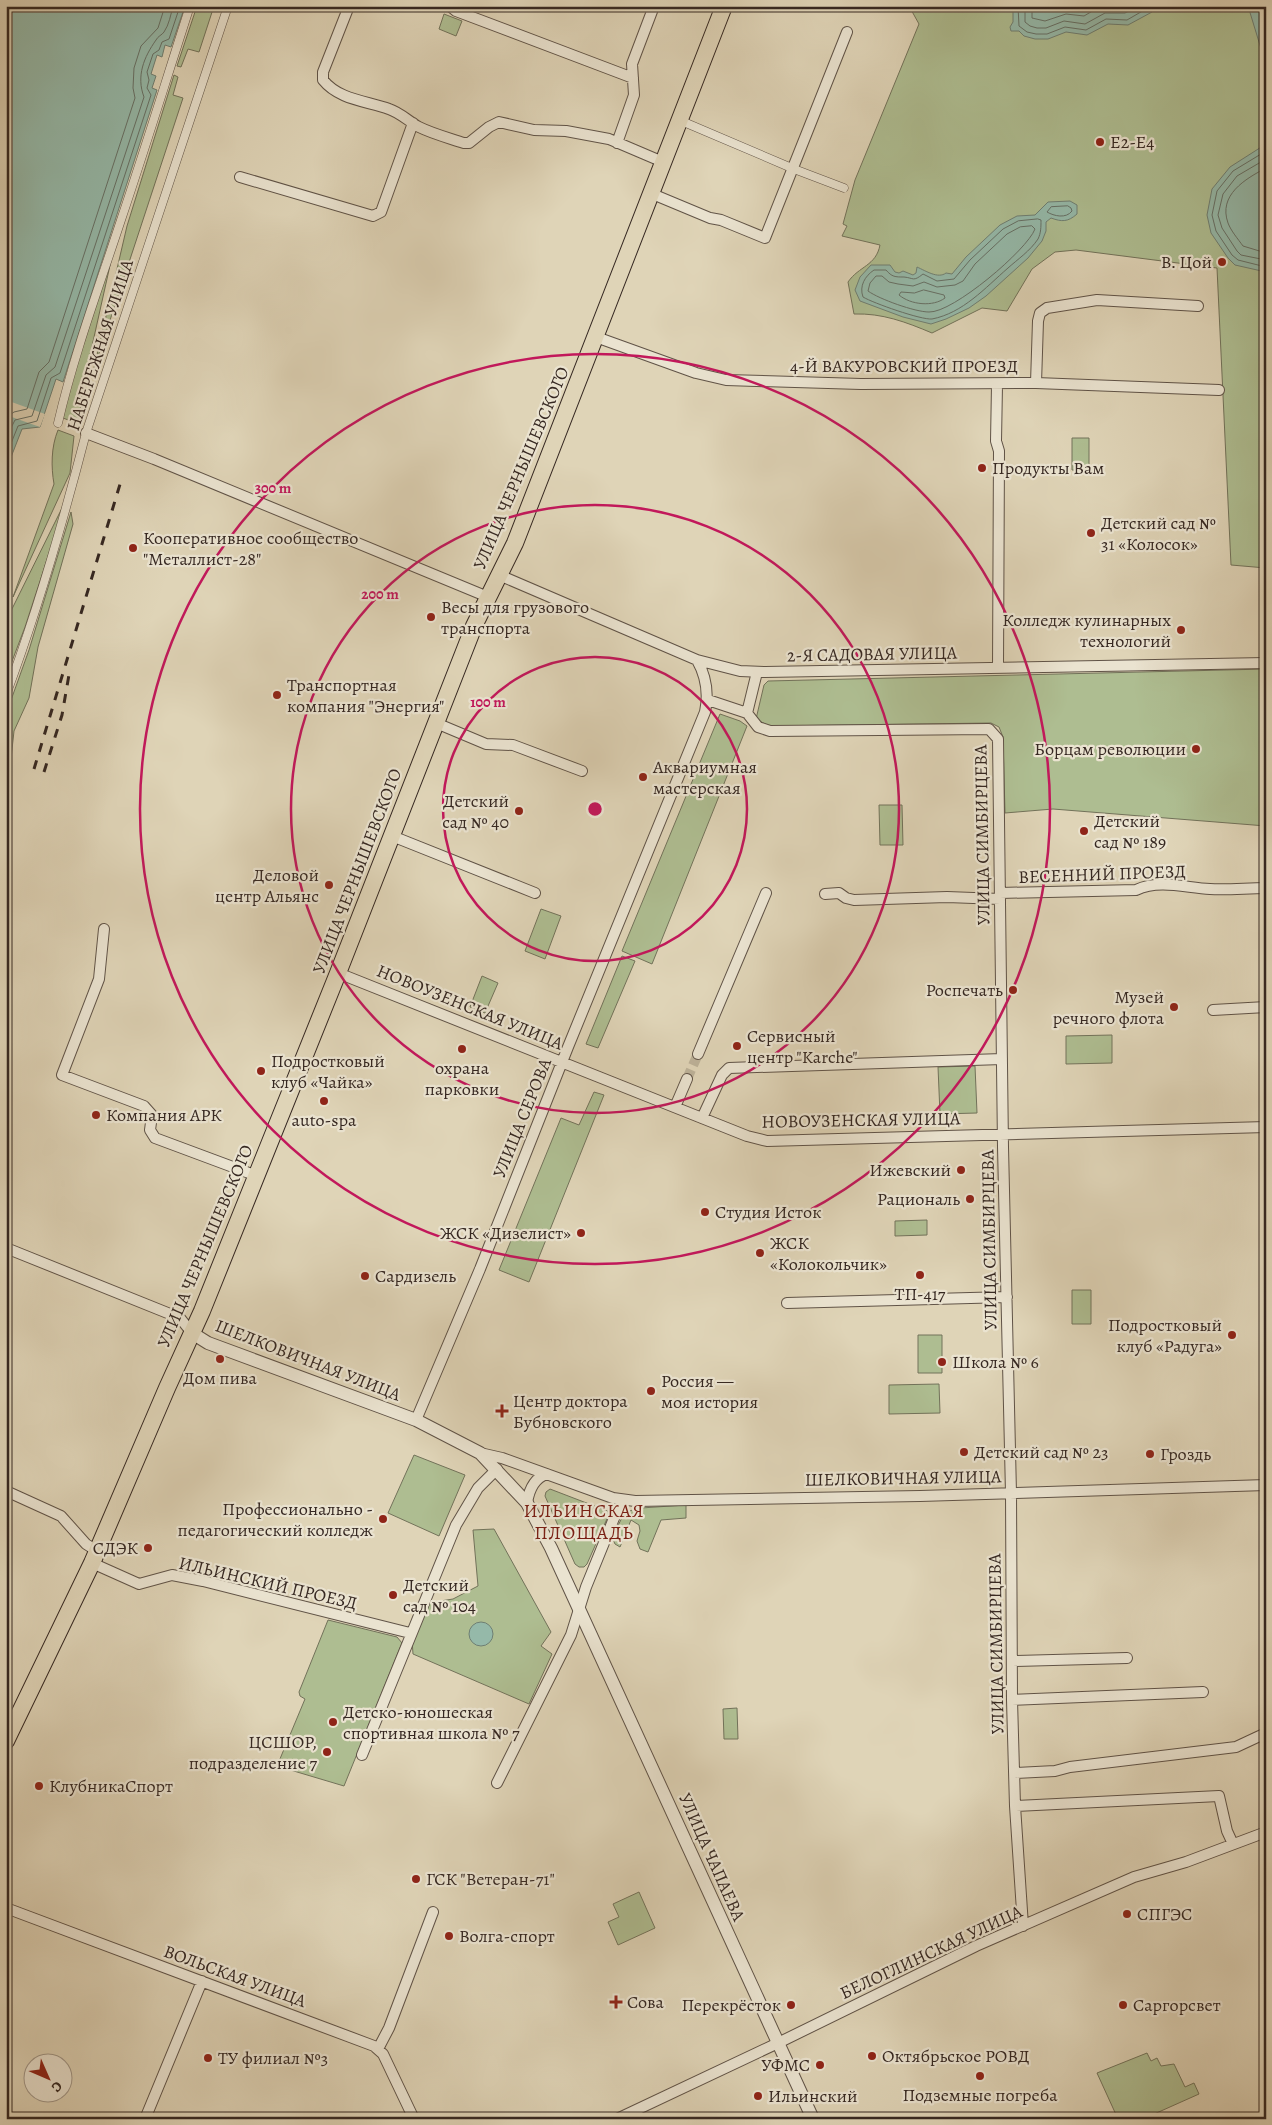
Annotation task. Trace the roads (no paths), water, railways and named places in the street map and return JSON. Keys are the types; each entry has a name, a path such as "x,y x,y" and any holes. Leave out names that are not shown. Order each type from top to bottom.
{"main road":[{"name":"УЛИЦА ЧЕРНЫШЕВСКОГО","path":"6,1741 94,1557 192,1333 257,1176 474,626 515,543 724,6"}],"street":[{"path":"58,423 66,386 94,297 121,220 190,6"},
{"name":"НАБЕРЕЖНАЯ УЛИЦА","path":"6,695 28,636 68,506 86,433 228,6"},
{"path":"349,6 323,72 323,80 335,91 352,99 390,109 419,127 464,143 469,143 489,127 499,122 534,130 566,131 617,143 663,162"},
{"path":"617,143 634,96 632,64 654,6"},
{"path":"451,7 456,11 633,78"},
{"path":"650,193 765,238 848,32"},
{"path":"679,120 844,188"},
{"path":"240,177 373,216 381,212 413,123"},
{"path":"1036,383 1038,321 1040,313 1047,308 1097,300 1198,306"},
{"name":"4-Й ВАКУРОВСКИЙ ПРОЕЗД","path":"596,336 696,373 726,380 997,385 1036,383 1219,390"},
{"path":"997,385 996,441 1000,451 998,668"},
{"path":"86,433 488,596"},
{"name":"2-Я САДОВАЯ УЛИЦА","path":"499,575 697,660 733,670 756,672 1266,663"},
{"name":"УЛИЦА СЕРОВА","path":"416,1420 480,1269 705,712 708,700 703,671 697,660"},
{"path":"708,700 747,713 756,672"},
{"name":"УЛИЦА СИМБИРЦЕВА","path":"747,713 758,727 770,731 989,729 995,733 998,739 1003,1133 1011,1493 1012,1700 1015,1806 1023,1926"},
{"path":"436,723 486,744 513,745 582,771"},
{"path":"392,836 442,854 535,893"},
{"name":"ВЕСЕННИЙ ПРОЕЗД","path":"825,894 839,893 846,898 854,900 1136,890 1154,885 1179,885 1210,889 1266,888"},
{"path":"698,1054 766,893"},
{"path":"104,929 99,979 62,1075 144,1106 152,1114 150,1130 155,1138 257,1176"},
{"name":"НОВОУЗЕНСКАЯ УЛИЦА","path":"338,973 746,1136 767,1141 1266,1127"},
{"path":"1213,1010 1266,1007"},
{"path":"702,1118 722,1075 729,1068 1002,1059"},
{"path":"675,1107 687,1080"},
{"name":"ШЕЛКОВИЧНАЯ УЛИЦА","path":"6,1248 180,1318 192,1333 208,1343 416,1420 480,1453 502,1458 621,1500 920,1496 1266,1485"},
{"path":"787,1303 1007,1297"},
{"path":"480,1453 527,1503 551,1548 579,1609"},
{"path":"362,1754 410,1633 456,1525 478,1488 496,1469"},
{"path":"527,1503 528,1495 534,1482 547,1474"},
{"name":"ИЛЬИНСКИЙ ПРОЕЗД","path":"6,1491 61,1516 86,1544 94,1557 139,1584 172,1575 203,1581 410,1633"},
{"path":"497,1783 571,1635 579,1609 621,1500"},
{"name":"УЛИЦА ЧАПАЕВА","path":"579,1609 813,2119"},
{"path":"1013,1661 1127,1658"},
{"path":"1012,1700 1203,1692"},
{"path":"1014,1773 1055,1771 1070,1767 1236,1748 1266,1734"},
{"path":"1015,1806 1219,1796 1233,1844"},
{"name":"БЕЛОГЛИНСКАЯ УЛИЦА","path":"617,2119 976,1946 1134,1877 1186,1862 1266,1832"},
{"name":"ВОЛЬСКАЯ УЛИЦА","path":"6,1908 378,2049"},
{"path":"414,2119 384,2054 378,2049 395,2013 433,1912"},
{"path":"145,2119 202,1981"}],"water":[{"path":"6,6 185,6 171,47 165,45 162,57 157,55 151,74 156,76 152,88 157,90 63,382 56,379 40,427 22,429 6,470"},
{"path":"1013,6 1153,6 1152,12 1128,25 1108,24 1087,35 1066,32 1048,39 1035,39 1024,36 1019,31 1011,31"},
{"path":"1248,6 1266,6 1266,65"},
{"path":"1266,144 1266,272 1235,265 1211,233 1207,215 1212,189 1230,167"},
{"path":"1070,201 1077,205 1077,214 1068,220 1062,221 1051,218 1046,222 1046,231 1042,241 1028,258 986,296 969,308 946,319 931,324 903,317 860,301 855,290 860,277 871,265 890,265 895,272 903,271 913,275 916,273 917,267 936,275 952,274 966,257 1000,225 1017,216 1035,215 1048,202"},
{"path":"481,1622 489,1626 493,1634 489,1642 481,1646 473,1642 469,1634 473,1626"}],"tunnel":[{"path":"687,1079 698,1054"}],"railway":[{"path":"34,769 121,481"},
{"path":"44,772 62,715 70,669"}],"place":[{"name":"E2-E4","path":"1100,142"},
{"name":"В. Цой","path":"1222,262"},
{"name":"Продукты Вам","path":"982,468"},
{"name":"Детский сад № 31 «Колосок»","path":"1091,533"},
{"name":"Кооперативное сообщество \"Металлист-28\"","path":"133,548"},
{"name":"Весы для грузового транспорта","path":"431,617"},
{"name":"Колледж кулинарных технологий","path":"1181,630"},
{"name":"Транспортная компания \"Энергия\"","path":"277,695"},
{"name":"Борцам революции","path":"1196,749"},
{"name":"Аквариумная мастерская","path":"643,777"},
{"name":"Детский сад № 40","path":"519,811"},
{"name":"Детский сад № 189","path":"1084,831"},
{"name":"Деловой центр Альянс","path":"329,885"},
{"name":"Роспечать","path":"1013,990"},
{"name":"Музей речного флота","path":"1174,1007"},
{"name":"Сервисный центр \"Karche\"","path":"737,1046"},
{"name":"охрана парковки","path":"462,1049"},
{"name":"Подростковый клуб «Чайка»","path":"261,1071"},
{"name":"auto-spa","path":"324,1101"},
{"name":"Компания АРК","path":"96,1115"},
{"name":"Ижевский","path":"961,1170"},
{"name":"Рациональ","path":"970,1199"},
{"name":"Студия Исток","path":"705,1212"},
{"name":"ЖСК «Дизелист»","path":"581,1233"},
{"name":"ЖСК «Колокольчик»","path":"760,1253"},
{"name":"ТП-417","path":"920,1275"},
{"name":"Сардизель","path":"365,1276"},
{"name":"Подростковый клуб «Радуга»","path":"1232,1335"},
{"name":"Дом пива","path":"220,1359"},
{"name":"Школа № 6","path":"942,1362"},
{"name":"Россия — моя история","path":"651,1391"},
{"name":"Центр доктора Бубновского","path":"502,1411"},
{"name":"Детский сад № 23","path":"964,1452"},
{"name":"Гроздь","path":"1150,1454"},
{"name":"Профессионально - педагогический колледж","path":"383,1519"},
{"name":"СДЭК","path":"148,1548"},
{"name":"Детский сад № 104","path":"393,1595"},
{"name":"Детско-юношеская спортивная школа № 7","path":"333,1722"},
{"name":"ЦСШОР, подразделение 7","path":"327,1752"},
{"name":"КлубникаСпорт","path":"39,1786"},
{"name":"ГСК \"Ветеран-71\"","path":"416,1879"},
{"name":"СПГЭС","path":"1127,1914"},
{"name":"Волга-спорт","path":"449,1936"},
{"name":"Сова","path":"616,2002"},
{"name":"Перекрёсток","path":"791,2005"},
{"name":"Саргорсвет","path":"1123,2005"},
{"name":"Октябрьское РОВД","path":"872,2056"},
{"name":"ТУ филиал №3","path":"208,2058"},
{"name":"УФМС","path":"820,2065"},
{"name":"Подземные погреба","path":"980,2076"},
{"name":"Ильинский","path":"758,2096"}],"district":[{"name":"ИЛЬИНСКАЯ ПЛОЩАДЬ","path":"584,1522"}]}
